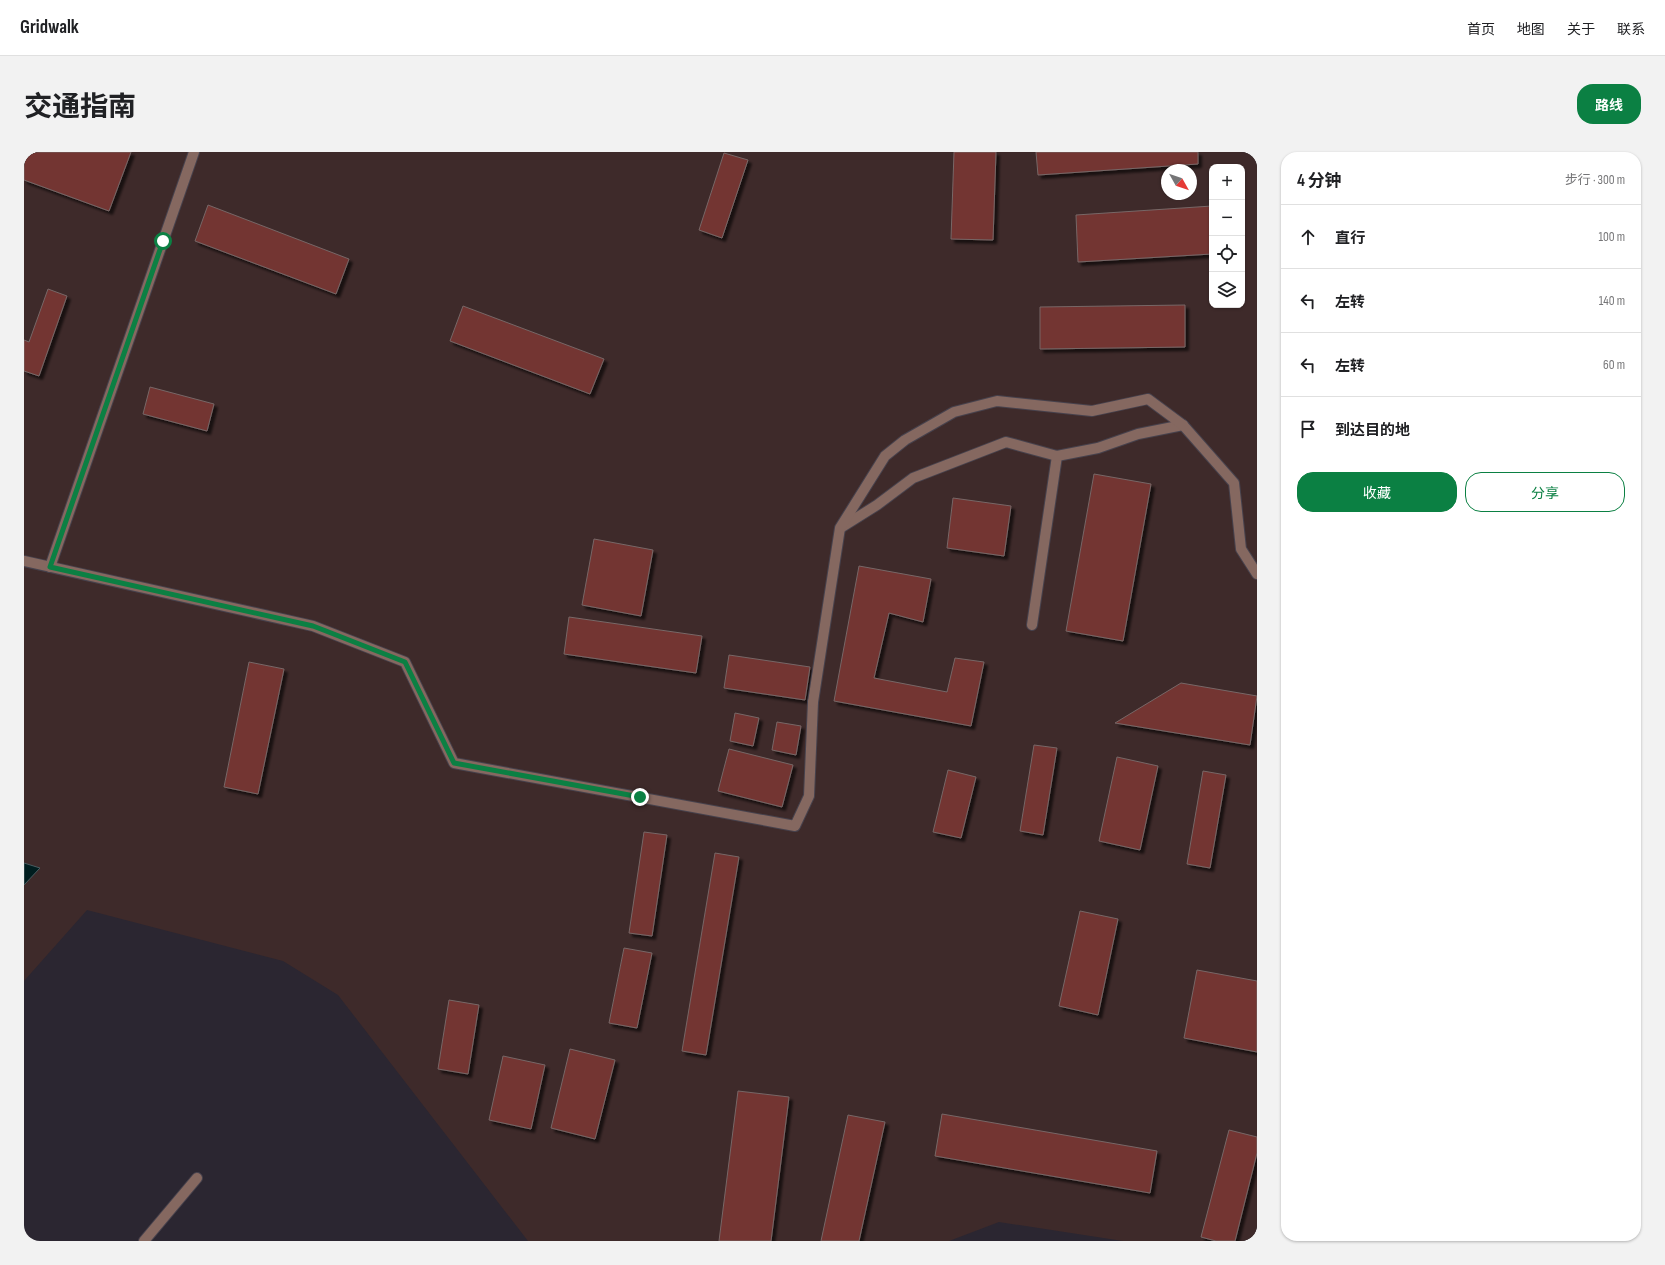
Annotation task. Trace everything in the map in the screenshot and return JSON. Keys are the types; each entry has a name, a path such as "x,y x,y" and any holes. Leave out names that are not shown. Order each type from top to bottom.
{"street":[{"path":"50,567 194,152"},
{"path":"24,561 313,626 405,662 454,763 795,826 809,796 813,702 840,528 885,456 904,440 954,412 997,401 1092,412 1148,399 1183,425 1234,483 1242,549 1257,574"},
{"path":"840,528 877,505 913,478 1006,442 1057,456 1098,448 1138,434 1183,425"},
{"path":"1032,625 1057,456"},
{"path":"144,1241 197,1178"}],"shaded area":[{"path":"24,152 1254,152 1257,164 1257,1241 1123,1241 999,1222 949,1241 528,1241 338,995 283,961 87,910 24,981"},
{"path":"24,863 40,868 24,885"}],"building":[{"path":"24,152 131,152 109,211 24,180"},
{"path":"954,152 996,152 993,240 951,239"},
{"path":"1036,152 1198,152 1198,164 1161,164 1161,167 1038,175"},
{"path":"724,153 748,160 722,238 699,230"},
{"path":"208,205 349,259 336,294 195,241"},
{"path":"1209,206 1209,254 1078,262 1076,215"},
{"path":"48,289 67,296 39,376 24,371 24,340 29,342"},
{"path":"1185,305 1185,347 1040,349 1040,307"},
{"path":"463,306 604,359 590,394 450,341"},
{"path":"150,387 214,404 207,431 143,414"},
{"path":"1094,474 1151,484 1123,641 1066,631"},
{"path":"953,498 1011,506 1004,556 947,548"},
{"path":"594,539 653,550 641,616 582,605"},
{"path":"859,566 931,579 923,622 889,613 874,678 947,692 955,658 984,662 971,726 834,701"},
{"path":"569,617 702,636 696,673 564,654"},
{"path":"729,655 810,667 805,700 724,688"},
{"path":"249,662 284,669 258,794 224,787"},
{"path":"1181,683 1257,696 1250,745 1115,723"},
{"path":"735,713 759,718 753,746 730,741"},
{"path":"777,722 801,726 796,755 772,750"},
{"path":"1034,745 1057,748 1043,835 1020,831"},
{"path":"729,749 793,765 782,807 718,791"},
{"path":"1117,757 1158,766 1140,850 1099,841"},
{"path":"948,770 976,777 961,838 933,832"},
{"path":"1203,771 1226,775 1210,868 1187,864"},
{"path":"644,832 667,835 652,936 629,933"},
{"path":"715,853 739,857 706,1055 682,1051"},
{"path":"1080,911 1118,919 1098,1015 1059,1006"},
{"path":"624,948 652,953 637,1028 609,1023"},
{"path":"1197,970 1257,981 1257,1052 1184,1038"},
{"path":"449,1000 479,1005 468,1074 438,1069"},
{"path":"570,1049 615,1060 595,1139 551,1128"},
{"path":"503,1056 545,1065 531,1129 489,1120"},
{"path":"738,1091 789,1097 771,1241 719,1241"},
{"path":"942,1114 1157,1151 1150,1193 935,1156"},
{"path":"848,1115 885,1122 859,1241 821,1241"},
{"path":"1229,1130 1257,1137 1257,1153 1235,1241 1216,1241 1201,1237"}],"route":[{"path":"163,241 50,567 313,626 326,631 405,662 454,763 640,797"}]}
